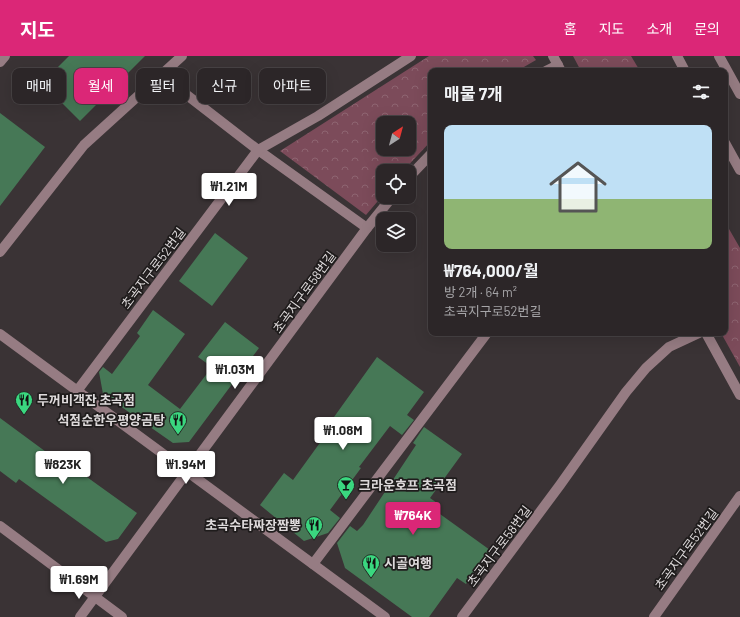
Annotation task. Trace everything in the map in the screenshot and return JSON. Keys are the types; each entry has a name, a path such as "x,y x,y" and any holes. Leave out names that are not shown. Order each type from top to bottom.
{"street":[{"path":"0,62 5,56"},
{"path":"169,68 182,56"},
{"name":"초곡지구로52번길","path":"77,391 258,150 318,116 411,56"},
{"path":"677,56 683,68"},
{"path":"719,56 726,68"},
{"path":"728,72 740,94"},
{"path":"189,97 258,150 367,228"},
{"path":"0,252 84,145 136,98"},
{"path":"728,148 740,170"},
{"path":"416,170 428,157"},
{"name":"초곡지구로58번길","path":"80,617 367,228 386,204"},
{"path":"0,334 385,617"},
{"path":"313,564 485,336"},
{"name":"초곡지구로58번길","path":"462,617 560,485 626,392 646,368 669,346 692,336"},
{"path":"708,336 740,395"},
{"name":"초곡지구로52번길","path":"654,617 740,496"},
{"path":"0,526 122,617"}],"green space":[{"path":"429,56 533,56 536,60 522,68 428,68 428,144 410,164 376,164 376,203 366,215 280,151"},
{"path":"573,56 631,56 638,68 579,68"},
{"path":"728,227 740,248 740,367 723,336 728,336"}],"building":[{"path":"69,56 145,56 128,73 128,68 74,68 74,104 97,104 80,121 63,104 66,104 66,68 57,68"},
{"path":"0,113 45,147 0,206"},
{"path":"215,233 248,258 212,306 179,281"},
{"path":"153,310 185,334 148,385 180,409 212,367 198,357 225,322 259,348 189,442 173,443 103,394 99,372 103,367 112,374 140,336 137,333"},
{"path":"377,357 424,392 407,415 414,420 402,435 390,426 359,467 361,468 330,510 340,518 328,533 304,541 260,505 284,473 293,480 327,433 324,431"},
{"path":"0,418 57,460 59,457 137,513 118,539 106,542 19,479 16,483 0,471"},
{"path":"424,427 462,454 430,498 437,503 433,509 490,550 466,584 457,578 429,617 412,617 345,568 337,543 350,526 357,531 363,525 416,445 413,443"}],"place":[{"name":"두꺼비객잔 초곡점","path":"24,415"},
{"name":"석점순한우평양곰탕","path":"178,435"},
{"name":"크라운호프 초곡점","path":"346,500"},
{"name":"초곡수타짜장짬뽕","path":"314,540"},
{"name":"시골여행","path":"371,578"}]}
